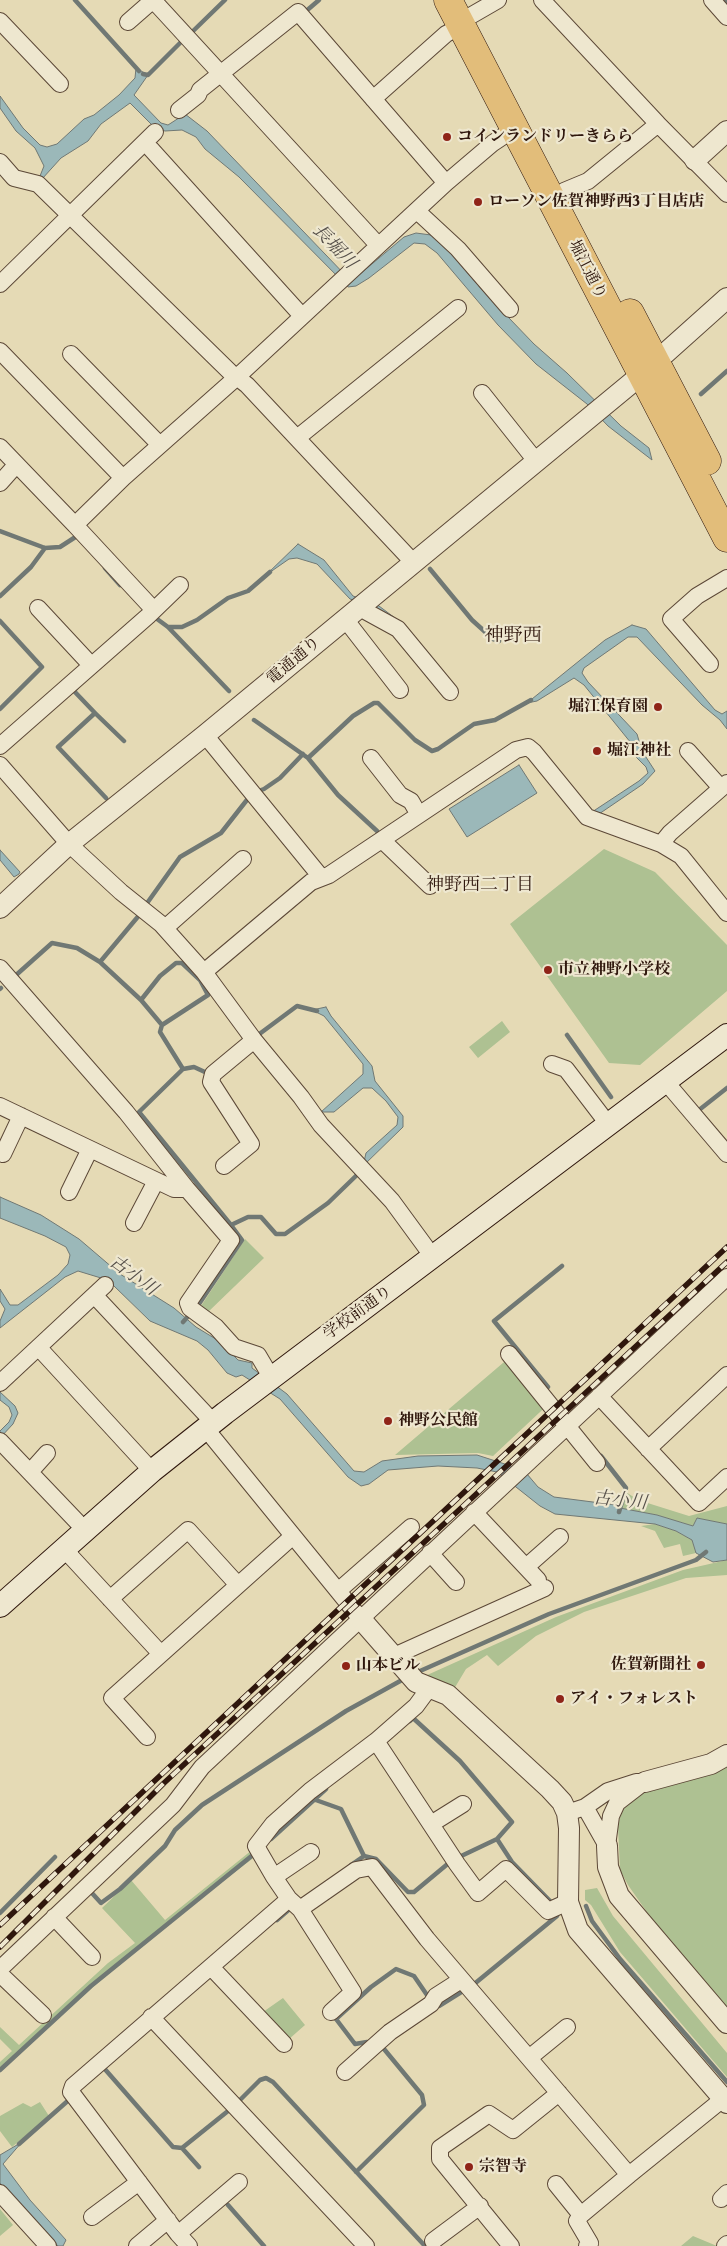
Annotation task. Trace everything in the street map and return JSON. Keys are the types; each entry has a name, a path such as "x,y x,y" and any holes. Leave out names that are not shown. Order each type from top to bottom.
{"highway":[{"name":"堀江通り","path":"448,0 466,14 564,191 727,538"},
{"name":"堀江通り","path":"466,14 514,129 648,368 727,498"}],"main road":[{"name":"学校前通り","path":"0,1606 152,1471 271,1377 727,1035"}],"street":[{"path":"128,22 152,0 378,246"},
{"path":"373,99 466,14 498,0"},
{"path":"542,0 658,124 727,194"},
{"path":"712,0 727,17"},
{"path":"179,110 219,74 298,12 446,183"},
{"path":"0,21 60,84"},
{"path":"564,191 588,181 658,124"},
{"path":"75,525 123,478 237,377 446,183 493,143 514,129"},
{"path":"695,160 727,131"},
{"path":"0,284 155,132"},
{"path":"151,149 302,316"},
{"path":"0,162 14,178 38,184 70,217 247,385 414,562"},
{"path":"417,211 458,249 510,309"},
{"name":"電通通り","path":"0,908 69,844 205,735 598,410 727,298"},
{"path":"297,438 458,308"},
{"path":"0,351 123,478"},
{"path":"71,354 160,445"},
{"path":"482,393 536,460"},
{"path":"0,448 75,525 151,613"},
{"path":"0,483 16,464"},
{"path":"710,664 671,619 697,596 727,578"},
{"path":"0,746 151,613 180,584"},
{"path":"361,605 367,612 398,630 450,692"},
{"path":"38,608 92,665"},
{"path":"345,618 400,690"},
{"path":"205,735 321,876"},
{"path":"204,972 311,882 321,876 328,875 516,750 528,747 586,817 661,844 681,856 727,913"},
{"path":"661,844 670,833 724,786 688,751"},
{"path":"371,758 400,795 411,801 420,815"},
{"path":"0,766 69,844 165,928 204,972 254,1040 301,1097 321,1125 392,1201 433,1257"},
{"path":"382,840 430,886"},
{"path":"165,928 243,859"},
{"path":"0,968 126,1112 187,1189 232,1240 188,1303 193,1311 216,1327 234,1346 258,1355 271,1377"},
{"path":"224,1166 251,1144 211,1082 213,1074 254,1040"},
{"path":"552,1064 566,1069 608,1124"},
{"path":"665,1081 722,1137 727,1154"},
{"path":"0,1106 174,1189 187,1189"},
{"path":"3,1154 21,1116"},
{"path":"69,1192 90,1149"},
{"path":"134,1223 156,1181"},
{"path":"0,1969 173,1805 202,1767 727,1277"},
{"path":"0,1383 100,1290 209,1426 293,1536 360,1618 416,1682 448,1695 550,1788 562,1802 576,1810 607,1846"},
{"path":"39,1348 152,1471"},
{"path":"509,1354 597,1462"},
{"path":"648,1449 727,1375"},
{"path":"599,1396 699,1503 727,1477"},
{"path":"1,1442 85,1530"},
{"path":"30,1472 46,1454"},
{"path":"394,1656 542,1584 474,1512"},
{"path":"338,1591 411,1527"},
{"path":"110,1599 188,1530 238,1585"},
{"path":"147,1737 112,1698 293,1536"},
{"path":"526,1567 560,1538"},
{"path":"64,1549 161,1654"},
{"path":"430,1553 456,1582"},
{"path":"331,2012 353,1992 274,1877 256,1846 273,1824 310,1791 376,1741 416,1706 430,1688"},
{"path":"376,1741 454,1860 478,1893 506,1869 548,1911 568,1902"},
{"path":"593,2245 577,2221 581,2214 725,2101 578,1930 568,1902 569,1828 576,1810 608,1790 711,1764 727,1755"},
{"path":"645,1782 617,1803 611,1816 607,1846 608,1867 619,1896 727,2023"},
{"path":"431,1824 463,1804"},
{"path":"274,1877 311,1852"},
{"path":"190,2246 178,2234 73,2095 73,2086 155,2021 294,1904 356,1870 372,1867 462,1980 629,2175"},
{"path":"54,1917 92,1957"},
{"path":"214,1971 284,2044"},
{"path":"0,1974 43,2015"},
{"path":"345,2072 390,2032 431,2004 436,1996 462,1980"},
{"path":"155,2021 366,2246"},
{"path":"529,2058 567,2026"},
{"path":"511,2246 440,2159 440,2148 489,2114 513,2130 559,2093"},
{"path":"92,2217 138,2182"},
{"path":"178,2234 239,2182"},
{"path":"556,2184 581,2214"},
{"path":"0,2193 48,2246"},
{"path":"433,2241 480,2206"},
{"path":"137,2246 168,2220"}],"green space":[{"path":"604,849 655,872 727,945 727,991 640,1065 609,1063 510,924"},
{"path":"502,1021 510,1032 478,1058 469,1047"},
{"path":"245,1239 264,1258 206,1314 201,1306"},
{"path":"517,1351 555,1398 493,1456 478,1453 395,1455"},
{"path":"623,1490 638,1500 689,1516 727,1506 727,1524 697,1518 693,1526 657,1515 620,1508 616,1505"},
{"path":"655,1524 676,1531 692,1540 696,1553 683,1556 680,1544 664,1548 655,1531 641,1526"},
{"path":"727,1560 727,1575 686,1578 584,1612 536,1636 498,1666 487,1655 466,1669 454,1689 425,1676 556,1617 683,1570"},
{"path":"727,1764 727,2010 658,1928 628,1885 620,1870 618,1827 621,1812 633,1798 649,1790"},
{"path":"252,1850 256,1856 190,1906 93,1987 0,2071 0,2062 12,2051 0,2039 0,2027 19,2045 108,1963 135,1943 102,1908 131,1880 165,1920"},
{"path":"597,1888 613,1916 727,2053 727,2077 620,1952 591,1905 585,1900 585,1890"},
{"path":"283,1998 305,2025 288,2040 263,2012"},
{"path":"40,2102 49,2116 12,2147 0,2131 0,2116 23,2103 31,2107"},
{"path":"0,2209 13,2225 0,2236"},
{"path":"693,2236 717,2246 681,2246"}],"water":[{"path":"136,68 148,75 134,95 161,123 168,125 185,114 207,131 349,279 354,279 404,237 416,233 431,235 444,245 484,292 534,344 567,373 621,426 649,448 652,460 608,426 587,404 536,364 498,325 437,253 425,244 414,243 369,278 356,286 348,287 239,177 205,149 196,137 182,130 165,131 155,128 130,103 101,124 88,141 61,158 42,179 40,176 44,166 35,148 16,131 0,108 0,96 23,128 40,145 47,147 57,144 84,119 94,115 119,95 135,78"},
{"path":"298,544 324,560 353,596 379,606 399,621 389,619 377,608 350,599 317,564 297,558 289,559 266,575"},
{"path":"632,625 646,629 715,710 722,714 727,711 727,729 637,637 628,637 584,668 582,673 588,682 637,734 642,751 655,771 643,784 599,814 592,812 648,773 646,767 635,756 631,743 584,685 574,678 537,701 527,703 605,640"},
{"path":"519,765 537,793 467,837 449,809"},
{"path":"0,850 20,872 19,874 14,877 0,860"},
{"path":"326,1007 331,1016 372,1066 375,1081 403,1116 403,1127 363,1166 366,1153 397,1125 398,1117 386,1101 372,1088 363,1088 334,1112 321,1112 363,1074 363,1064 324,1016 312,1010"},
{"path":"0,1197 41,1215 79,1239 120,1274 174,1308 196,1327 219,1341 238,1360 252,1363 252,1368 287,1394 354,1471 364,1472 382,1461 418,1456 477,1455 511,1466 527,1474 538,1487 554,1497 616,1505 620,1508 657,1515 693,1526 697,1518 727,1524 727,1560 713,1562 696,1553 692,1540 676,1531 655,1524 555,1514 540,1506 497,1472 477,1468 438,1466 388,1470 369,1484 361,1486 348,1477 280,1399 242,1375 236,1377 227,1373 208,1350 197,1341 150,1321 114,1286 101,1278 78,1271 65,1277 0,1328 0,1321 5,1309 0,1301 0,1289 10,1305 18,1305 58,1275 68,1264 70,1255 66,1247 45,1236 0,1218"},
{"path":"0,1392 15,1406 18,1413 13,1424 0,1438 0,1431 9,1422 12,1415 9,1407 0,1400"},
{"path":"22,2142 3,2164 30,2200 66,2240 63,2246 58,2246 0,2183 0,2155"}],"waterway":[{"path":"75,0 139,71"},
{"path":"190,34 225,0"},
{"path":"305,12 319,0"},
{"path":"724,0 727,4"},
{"path":"143,74 148,75 182,41"},
{"path":"701,394 727,371"},
{"path":"0,531 45,548 60,547 77,536 79,538"},
{"path":"0,596 31,567 45,548"},
{"path":"105,568 120,585"},
{"path":"430,569 472,620 493,639 499,641"},
{"path":"168,627 182,627 197,620 228,598 248,591 270,572"},
{"path":"153,616 168,627 229,691"},
{"path":"0,621 42,667 0,709"},
{"path":"77,687 74,691 95,713 58,747 106,798"},
{"path":"308,758 353,716 374,703 378,703 415,740 432,751 438,749 474,724 495,720 531,700"},
{"path":"95,713 124,741"},
{"path":"254,720 308,758 338,795 377,831"},
{"path":"256,792 280,778 303,754"},
{"path":"145,906 180,857 221,833 250,796"},
{"path":"100,962 141,913"},
{"path":"15,976 52,943 77,948 100,962 141,1000 162,1025 160,1032 183,1069 139,1112 231,1225"},
{"path":"141,1000 160,976 176,963 182,963 200,980 208,995 162,1025"},
{"path":"260,1038 258,1035 297,1006 317,1011"},
{"path":"567,1035 611,1097"},
{"path":"183,1069 194,1067 207,1073"},
{"path":"699,1110 727,1088"},
{"path":"183,1322 199,1304 242,1240 231,1225 248,1217 261,1217 276,1234 285,1234 328,1203 360,1172"},
{"path":"548,1387 494,1321 562,1266"},
{"name":"古小川","path":"601,1456 626,1488 619,1512"},
{"path":"420,1671 549,1614 696,1560 706,1552"},
{"path":"91,1892 101,1903 120,1889 165,1846 175,1830 202,1805 346,1711 402,1680"},
{"path":"410,1721 413,1718 460,1761 512,1822 497,1839 457,1858"},
{"path":"271,1839 326,1789"},
{"path":"313,1799 341,1809 364,1856"},
{"path":"497,1839 512,1862 550,1901"},
{"path":"0,2070 91,1986 254,1854"},
{"path":"351,1865 364,1856 376,1859 408,1892 414,1892 450,1862"},
{"path":"0,1913 55,1857"},
{"path":"586,1906 592,1921 620,1959 727,2082"},
{"path":"277,1920 292,1907"},
{"path":"473,1985 557,1916"},
{"path":"367,2042 355,2044 336,2019 371,1987 396,1969 414,1976 427,1995"},
{"path":"439,2006 463,1991"},
{"path":"356,2172 424,2105 422,2095 384,2049"},
{"path":"103,2067 173,2147 182,2148 199,2167"},
{"path":"238,2102 260,2080 266,2078 273,2082 425,2246"},
{"path":"19,2144 71,2098"},
{"path":"182,2148 228,2111"},
{"path":"228,2205 264,2246"}],"railway":[{"path":"0,1925 727,1247"},
{"path":"0,1947 164,1783 727,1262"}],"place":[{"name":"コインランドリーきらら","path":"447,137"},
{"name":"ローソン佐賀神野西3丁目店店","path":"478,202"},
{"name":"堀江保育園","path":"658,707"},
{"name":"堀江神社","path":"597,751"},
{"name":"市立神野小学校","path":"548,970"},
{"name":"神野公民館","path":"388,1421"},
{"name":"佐賀新聞社","path":"701,1665"},
{"name":"山本ビル","path":"346,1666"},
{"name":"アイ・フォレスト","path":"560,1699"},
{"name":"宗智寺","path":"469,2167"}],"district":[{"name":"神野西","path":"513,636"},
{"name":"神野西二丁目","path":"480,885"}],"water label":[{"name":"長堀川","path":"334,247"}]}
